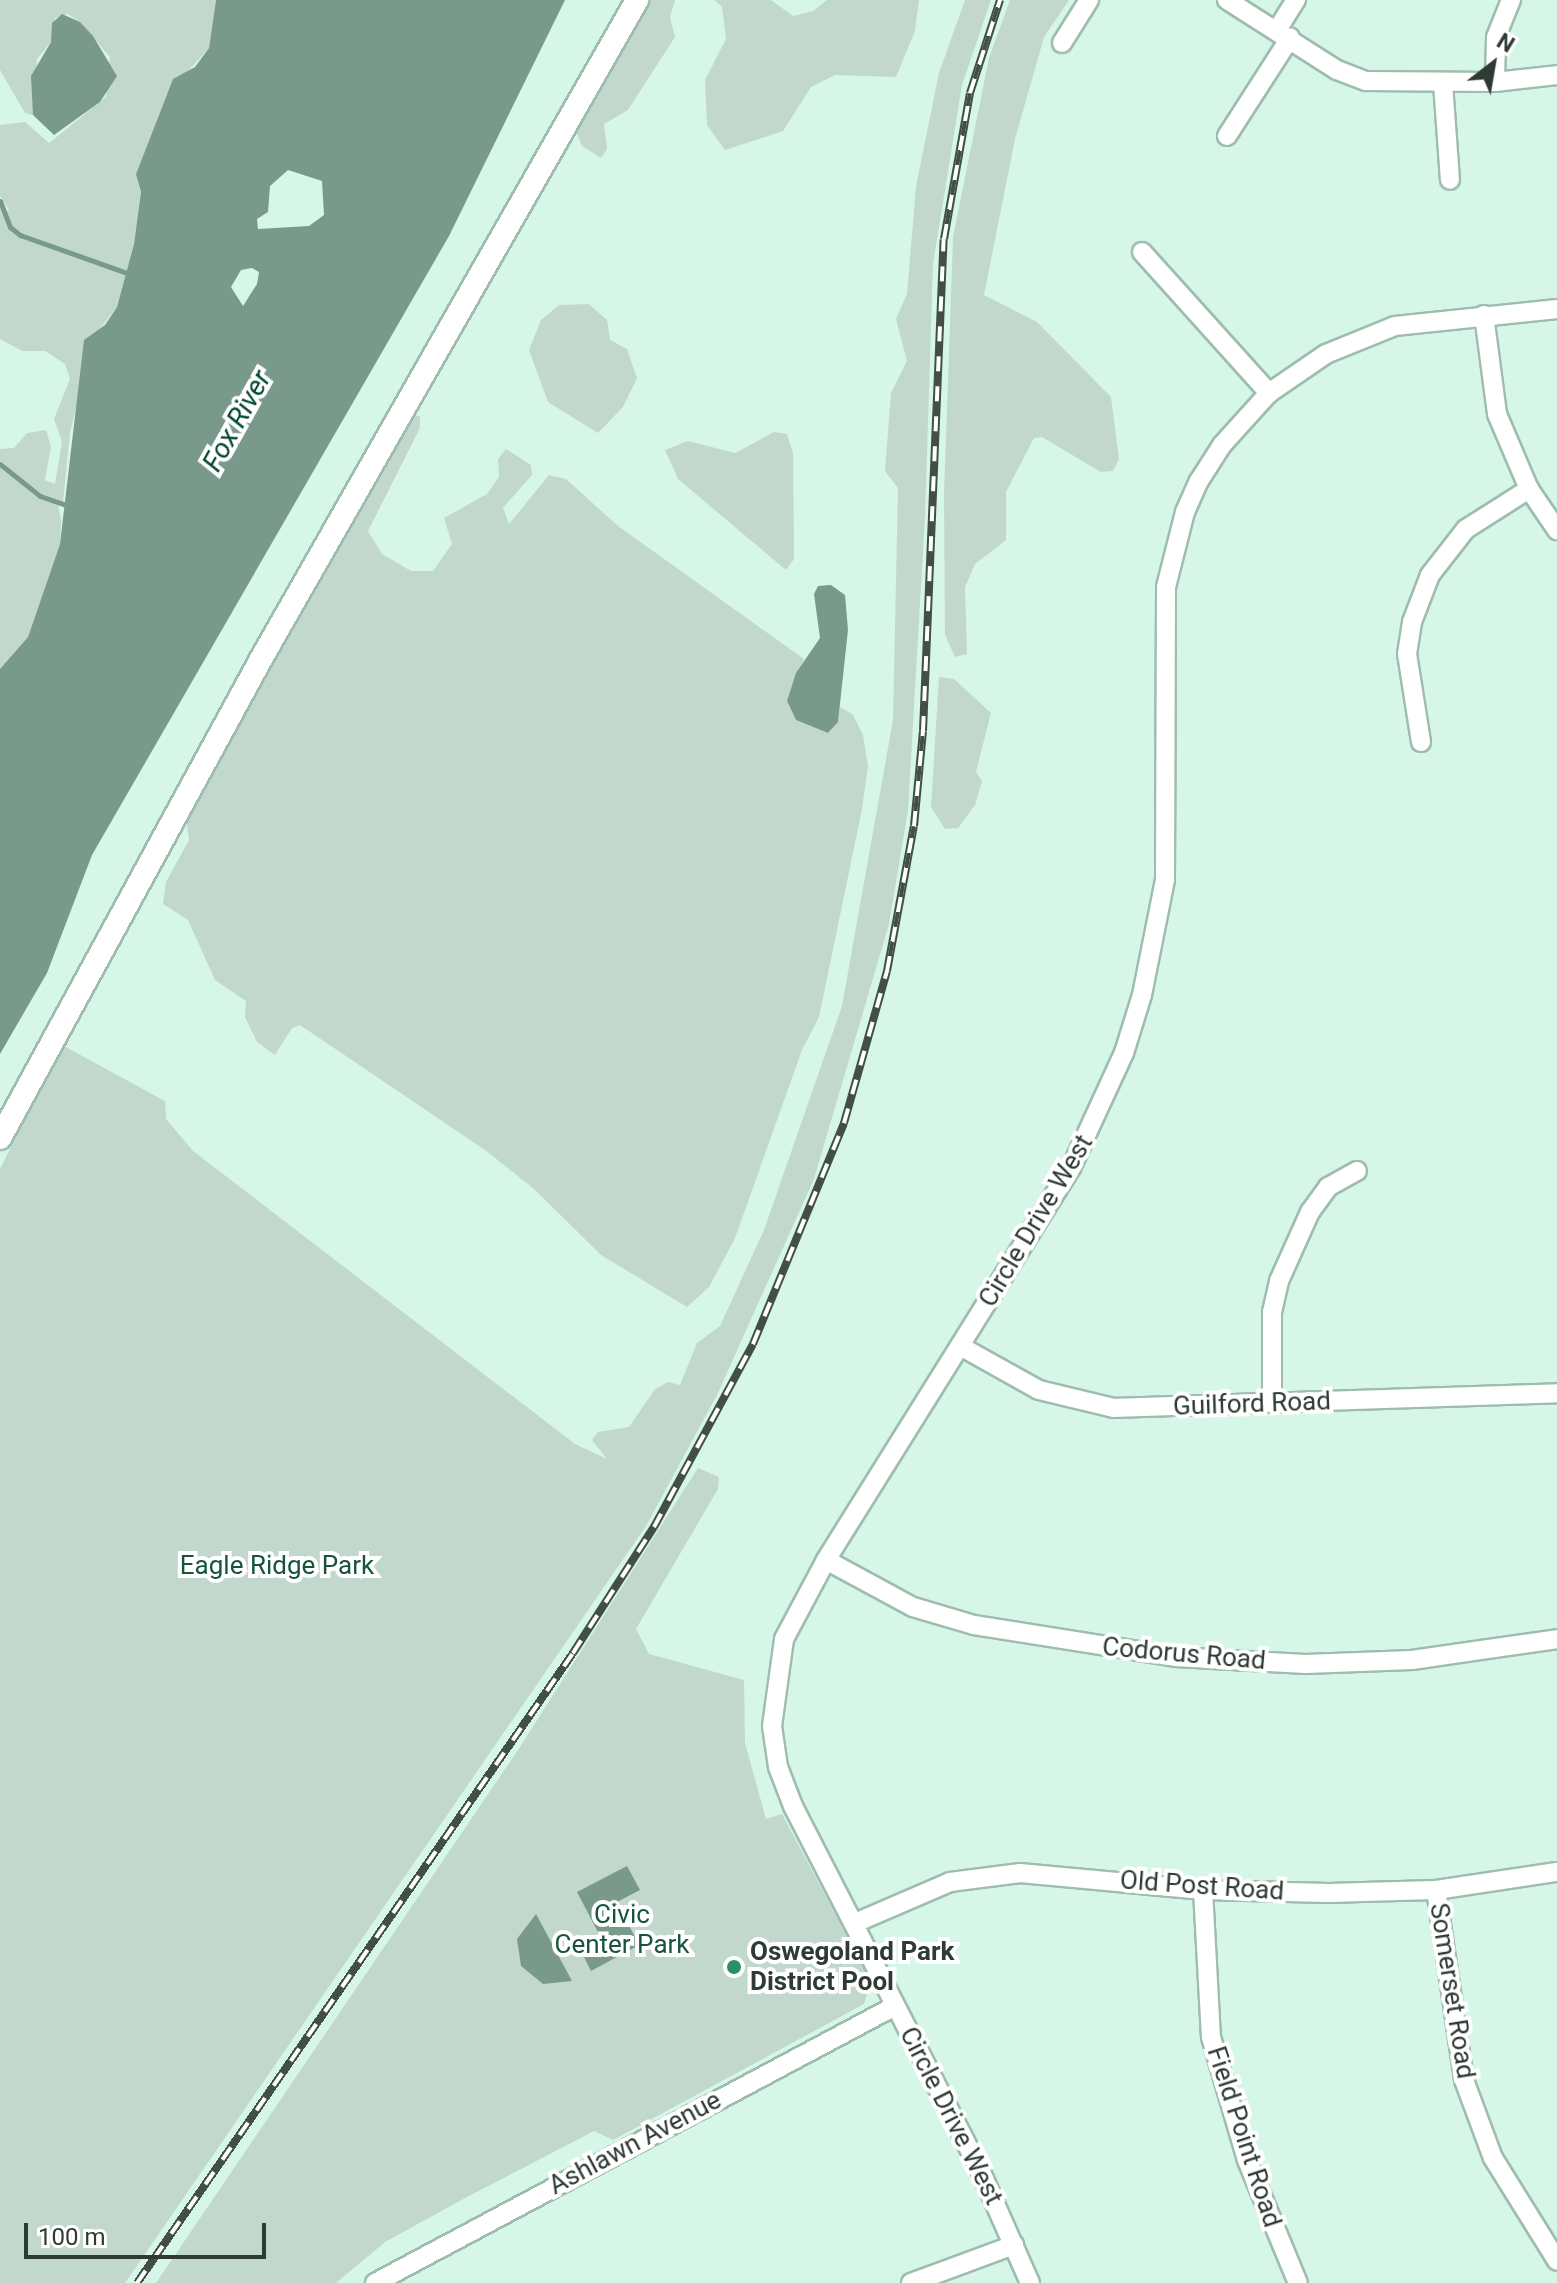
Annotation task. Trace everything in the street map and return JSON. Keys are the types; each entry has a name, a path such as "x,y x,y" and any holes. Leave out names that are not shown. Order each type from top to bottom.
{"street":[{"path":"0,1138 261,659 637,0"},
{"path":"1062,43 1089,0"},
{"path":"1227,0 1337,70 1366,81 1495,82 1557,75"},
{"path":"1227,136 1283,34 1296,0"},
{"path":"1495,82 1496,37 1511,0"},
{"path":"1443,83 1450,180"},
{"path":"1142,252 1269,393"},
{"name":"Circle Drive West","path":"1030,2283 855,1923 793,1806 778,1767 772,1726 784,1639 826,1560 1071,1168 1124,1053 1142,995 1165,880 1166,587 1173,551 1199,481 1222,445 1269,393 1326,354 1372,333 1448,317 1557,309"},
{"path":"1484,315 1497,414 1529,489 1557,530"},
{"path":"1421,742 1407,654 1412,622 1430,575 1466,529 1529,489"},
{"path":"1272,1403 1272,1312 1279,1281 1310,1212 1328,1187 1357,1171"},
{"name":"Guilford Road","path":"960,1346 1039,1390 1074,1402 1143,1409 1557,1393"},
{"name":"Codorus Road","path":"826,1560 913,1607 974,1625 1175,1657 1306,1664 1412,1660 1557,1639"},
{"name":"Old Post Road","path":"855,1923 950,1882 1020,1873 1203,1890 1436,1890 1557,1872"},
{"name":"Field Point Road","path":"1203,1890 1211,2037 1247,2160 1298,2283"},
{"name":"Somerset Road","path":"1436,1890 1464,2080 1493,2158 1557,2261"},
{"name":"Ashlawn Avenue","path":"375,2283 895,2006"},
{"path":"911,2283 1014,2245"}],"green space":[{"path":"0,0 216,0 209,48 167,94 136,174 141,192 134,244 117,307 93,337 70,433 63,502 41,496 0,460 0,449 14,448 27,433 46,430 51,447 45,480 55,484 62,442 54,419 70,379 65,364 45,351 22,351 0,339 0,208 3,213 9,210 0,196 0,125 25,122 49,143 106,97 110,57 80,22 68,14 55,18 51,42 37,59 33,115 25,113 0,70"},
{"path":"645,0 675,0 670,17 675,37 628,110 604,124 607,149 601,158 582,146 575,129"},
{"path":"714,0 771,0 793,16 813,11 827,0 919,0 915,31 896,77 835,75 811,87 783,131 725,150 707,125 705,80 726,39 722,7"},
{"name":"Eagle Ridge Park","path":"965,0 991,0 962,85 933,264 925,517 908,810 889,924 814,1179 717,1395 646,1526 125,2283 0,2283 0,1169 62,1045 165,1101 166,1119 193,1151 575,1444 607,1459 592,1440 598,1432 629,1427 655,1389 668,1382 680,1385 697,1343 720,1326 764,1230 842,1006 893,720 898,488 885,471 891,393 907,361 896,319 907,294 916,186 939,73"},
{"path":"1010,0 1069,0 1044,37 1015,139 984,295 1037,322 1111,397 1119,459 1113,471 1101,472 1042,437 1034,438 1006,492 1006,540 975,564 965,587 967,654 955,657 945,635 944,496 953,237 989,58"},
{"path":"589,304 607,320 610,340 627,349 637,378 623,407 598,433 548,402 529,350 541,320 559,305"},
{"path":"415,415 420,417 420,428 368,531 382,554 411,571 433,571 452,544 444,518 487,494 499,477 498,459 506,449 531,465 532,475 503,508 509,524 549,475 566,479 618,526 804,659 787,701 796,720 828,733 838,722 840,707 853,715 863,735 868,766 862,809 819,1017 802,1050 735,1238 709,1287 687,1307 601,1255 533,1188 485,1150 300,1025 292,1028 275,1055 257,1042 245,1017 246,1001 215,980 188,920 163,904 166,882 189,840 186,818 354,515"},
{"path":"774,432 787,434 793,453 794,559 786,570 678,479 665,450 688,441 735,453"},
{"path":"0,465 36,496 58,505 61,521 60,544 28,637 0,669"},
{"path":"939,677 954,679 991,713 976,772 982,781 975,805 958,828 945,829 931,807"},
{"name":"Civic Center Park","path":"698,1468 719,1477 718,1489 636,1629 649,1654 744,1680 745,1743 766,1819 782,1814 867,1974 869,1987 864,2004 613,2140 594,2131 467,2197 385,2242 336,2283 156,2283 518,1750"}],"water":[{"name":"Fox River","path":"216,0 565,0 449,236 92,855 47,973 0,1054 0,669 28,637 60,544 84,340 105,325 117,307 134,244 141,192 136,174 173,79 195,67 209,48","holes":["288,170 322,181 324,215 309,226 258,229 257,219 268,212 270,186","252,268 259,272 257,284 243,306 231,287 241,270"]},
{"path":"62,14 80,22 93,36 117,76 100,102 54,135 33,115 31,76 51,42 52,23"},
{"path":"831,585 845,595 848,630 838,722 828,733 796,720 787,701 796,673 820,638 814,594 818,586"},
{"path":"627,1866 640,1890 617,1902 639,1945 591,1971 579,1947 600,1936 577,1892"},
{"path":"536,1914 572,1981 543,1984 521,1966 517,1939"}],"waterway":[{"path":"0,201 10,227 20,235 130,274"},
{"path":"0,464 40,496 66,505"}],"railway":[{"path":"137,2283 573,1653 654,1527 753,1344 844,1123 887,971 914,826 923,731 944,239 970,93 1000,0"}],"place":[{"name":"Oswegoland Park District Pool","path":"734,1967"}]}
